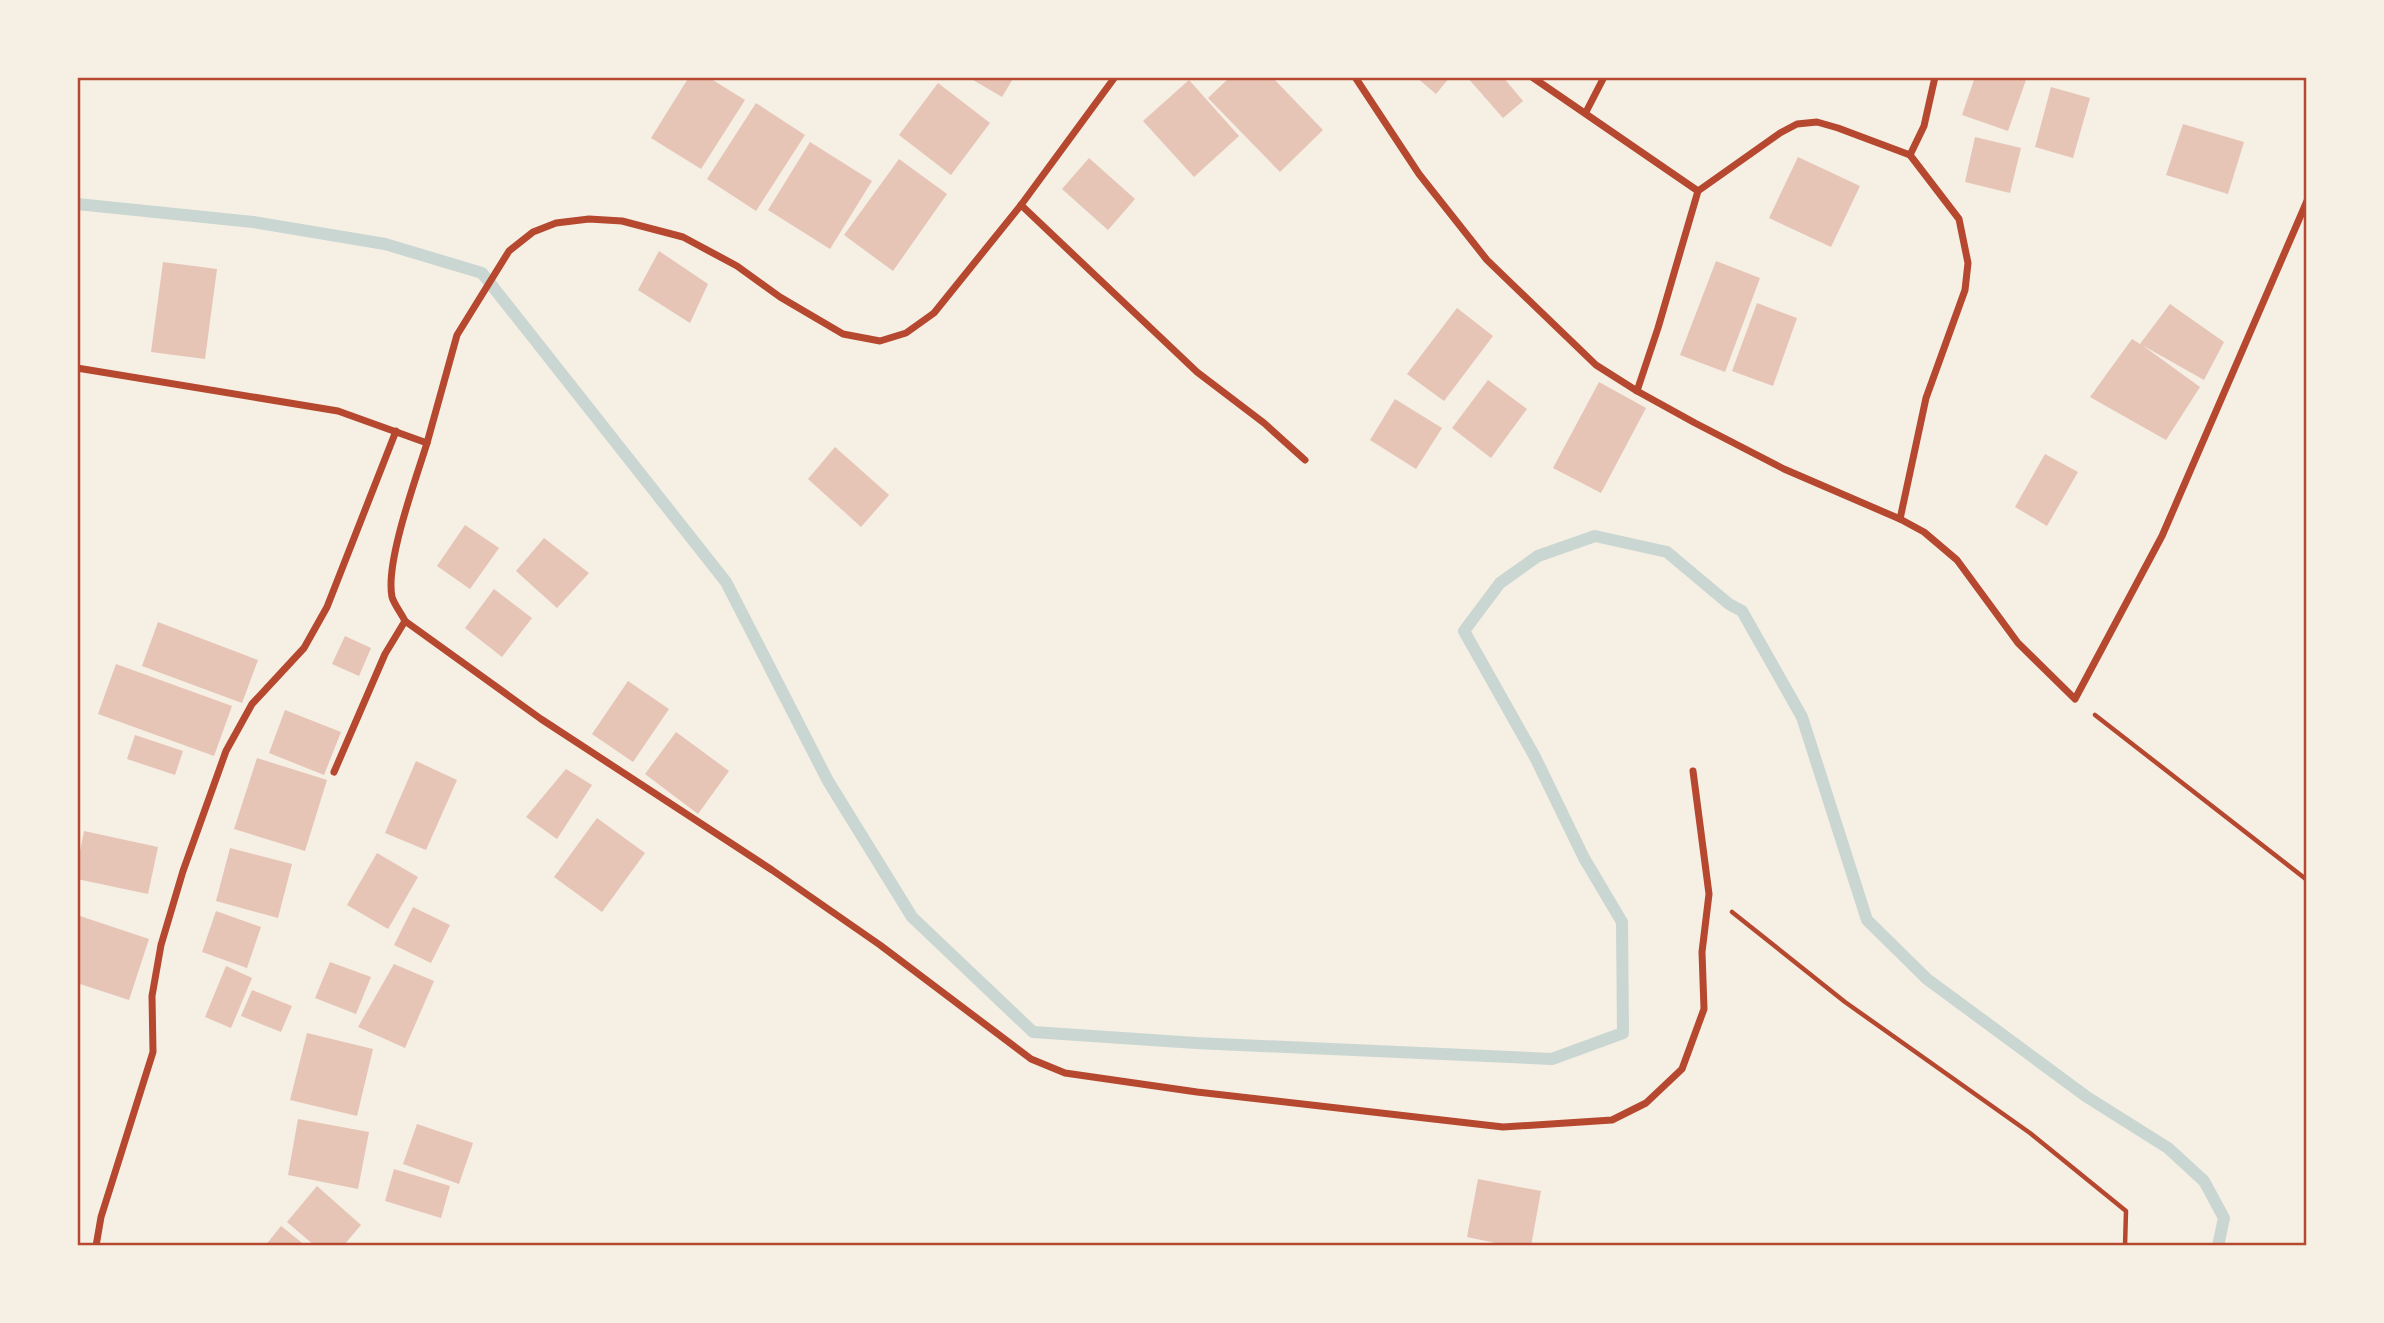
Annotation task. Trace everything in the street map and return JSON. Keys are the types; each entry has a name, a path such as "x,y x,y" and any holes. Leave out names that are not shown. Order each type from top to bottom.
{"street":[{"path":"1115,77 1021,205 934,313 906,333 880,341 843,334 780,297 737,266 684,237 622,221 589,219 556,223 533,232 509,251 457,335 424,441 391,577 392,599 405,621 541,719 880,944 1031,1059 1065,1073 1197,1092 1503,1127 1612,1120 1647,1103 1682,1069 1704,1009 1702,952 1709,894 1693,771"},
{"path":"1355,77 1419,174 1487,260 1596,365 1637,391 1784,468 1924,532 1957,560 2018,643 2075,699 2162,536 2307,201"},
{"path":"1532,77 1698,191"},
{"path":"1586,112 1604,77"},
{"path":"1910,155 1924,126 1935,77"},
{"path":"1637,391 1698,191 1797,124 1817,122 1910,155 1959,219 1968,263 1965,290 1926,398 1900,519"},
{"path":"1021,205 1197,372 1264,423 1305,460"},
{"path":"77,368 338,411 424,441"},
{"path":"96,1246 102,1217 153,1052 152,996 161,944 183,871 226,751 252,704 304,648 327,607 398,432"},
{"path":"334,772 385,654 405,621"}],"path":[{"path":"2075,699 2307,880"},
{"path":"1709,894 1845,1002 2030,1133 2126,1211 2125,1246"}],"building":[{"path":"689,77 708,77 745,100 701,169 651,138"},
{"path":"968,77 1014,77 1002,97"},
{"path":"1230,77 1272,77 1323,130 1280,172 1208,98"},
{"path":"1416,77 1450,77 1436,94"},
{"path":"1467,77 1503,77 1523,101 1503,118"},
{"path":"1975,77 2027,77 2008,131 1962,115"},
{"path":"1189,80 1239,136 1194,177 1143,121"},
{"path":"938,83 990,123 951,175 899,135"},
{"path":"2051,87 2090,98 2073,158 2035,147"},
{"path":"756,103 805,135 756,211 707,179"},
{"path":"2183,124 2244,142 2228,194 2166,175"},
{"path":"1975,137 2021,148 2010,193 1965,182"},
{"path":"810,142 872,181 830,249 768,210"},
{"path":"1798,157 1860,186 1831,247 1769,218"},
{"path":"1089,158 1135,199 1108,230 1062,189"},
{"path":"899,159 947,194 893,271 844,235"},
{"path":"659,251 708,284 690,323 638,290"},
{"path":"1716,261 1760,278 1725,372 1680,355"},
{"path":"163,262 217,269 205,359 151,352"},
{"path":"1757,303 1797,318 1773,386 1732,371"},
{"path":"2170,304 2224,342 2204,380 2142,345 2200,387 2166,440 2090,397 2132,339 2140,344"},
{"path":"1457,308 1493,336 1444,401 1407,374"},
{"path":"1488,380 1527,409 1491,458 1452,428"},
{"path":"1599,382 1646,408 1601,493 1553,468"},
{"path":"1395,399 1442,428 1416,469 1370,440"},
{"path":"835,447 889,495 861,527 808,479"},
{"path":"2045,454 2078,472 2047,526 2015,507"},
{"path":"465,525 499,548 470,589 437,566"},
{"path":"544,538 589,573 557,608 516,571"},
{"path":"494,589 532,618 502,657 465,628"},
{"path":"158,622 258,660 242,703 142,666"},
{"path":"345,636 371,648 359,676 332,664"},
{"path":"116,664 232,706 214,756 98,714"},
{"path":"628,681 669,709 633,762 592,734"},
{"path":"285,710 341,732 324,775 269,753"},
{"path":"676,732 729,771 698,814 645,774"},
{"path":"135,735 183,751 175,775 127,759"},
{"path":"257,758 327,780 305,851 234,829"},
{"path":"416,761 457,780 426,850 385,833"},
{"path":"566,769 592,785 557,839 526,817"},
{"path":"597,818 645,853 602,912 554,877"},
{"path":"84,831 158,847 148,894 77,879"},
{"path":"230,848 292,864 278,918 216,901"},
{"path":"377,853 418,877 388,929 347,905"},
{"path":"413,907 450,925 431,963 394,945"},
{"path":"216,911 261,927 247,968 202,952"},
{"path":"77,915 149,939 129,1000 77,983"},
{"path":"330,962 371,977 356,1014 315,998"},
{"path":"394,964 434,981 405,1048 358,1027"},
{"path":"226,966 252,978 231,1028 205,1017"},
{"path":"252,990 292,1006 281,1032 241,1016"},
{"path":"307,1033 373,1049 357,1116 290,1100"},
{"path":"298,1119 369,1132 358,1189 288,1175"},
{"path":"417,1124 473,1143 459,1184 403,1164"},
{"path":"394,1169 450,1186 441,1218 385,1201"},
{"path":"1478,1179 1541,1191 1531,1246 1510,1246 1467,1237"},
{"path":"317,1186 361,1225 343,1246 315,1246 287,1222"},
{"path":"281,1226 306,1246 265,1246"}],"waterway":[{"path":"77,204 253,222 385,244 482,273 726,582 828,781 912,917 1033,1032 1196,1043 1552,1059 1623,1033 1622,922 1584,858 1535,757 1464,631 1500,583 1538,556 1595,536 1667,552 1729,604 1742,611 1802,717 1867,920 1927,979 2087,1097 2168,1148 2204,1181 2224,1218 2218,1246"}]}
